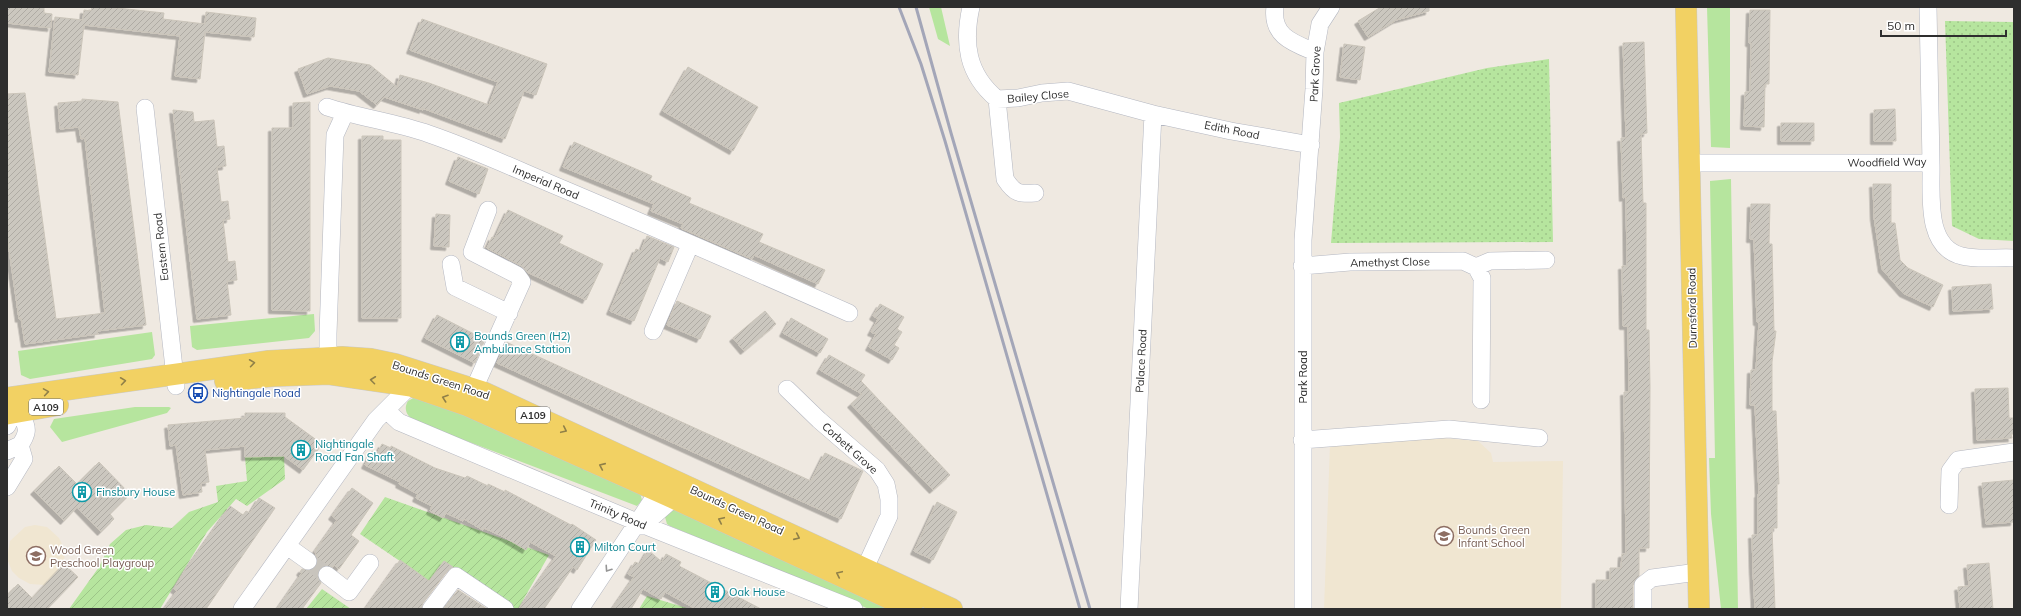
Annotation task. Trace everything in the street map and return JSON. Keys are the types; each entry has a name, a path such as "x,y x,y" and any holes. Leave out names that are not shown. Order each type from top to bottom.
{"main road":[{"name":"Durnsford Road","path":"1686,7 1699,609"},
{"name":"Bounds Green Road","path":"9,409 176,380 269,361 328,366 371,359 418,379 470,397 862,576 915,604 952,609"}],"street":[{"name":"Bailey Close","path":"971,7 968,20 968,50 972,65 979,80 986,90 997,99 1018,98 1042,93 1068,91 1154,114"},
{"path":"1275,7 1273,18 1279,30 1288,40 1315,52"},
{"name":"Park Grove","path":"1311,145 1315,52 1320,24 1331,7"},
{"name":"Woodfield Way","path":"1689,163 1932,163 1928,7"},
{"path":"997,99 1005,179 1012,190 1022,194 1035,193"},
{"name":"Imperial Road","path":"327,107 345,113 388,122 428,134 596,202 690,245 742,266 848,313"},
{"name":"Eastern Road","path":"145,108 176,380"},
{"path":"328,366 335,135 345,113"},
{"name":"Edith Road","path":"1154,114 1231,131 1311,145"},
{"name":"Palace Road","path":"1129,609 1154,114"},
{"name":"Park Road","path":"1303,609 1302,266 1311,145"},
{"path":"1932,163 1933,225 1937,236 1949,250 1962,256 2014,258"},
{"path":"470,397 521,286 520,278 472,252 488,210"},
{"path":"653,331 690,245"},
{"path":"1481,400 1482,278 1476,267 1490,261 1546,260"},
{"name":"Amethyst Close","path":"1302,266 1350,262 1463,261 1476,267"},
{"path":"451,264 455,287 509,313"},
{"path":"242,609 376,420 418,379"},
{"name":"Corbett Grove","path":"787,389 819,420 877,470 886,484 890,499 889,516 862,576"},
{"path":"7,487 24,459 14,448 27,430 26,423 22,418 9,409"},
{"name":"Trinity Road","path":"386,410 399,422 642,525 854,609"},
{"path":"1302,440 1449,429 1539,438"},
{"path":"1950,505 1950,470 1958,460 2014,452"},
{"path":"580,609 671,488"},
{"path":"286,546 308,561"},
{"path":"327,575 349,592 370,563"},
{"path":"1643,609 1643,585 1652,578 1698,572"},
{"path":"431,609 456,576 505,609"}],"shaded area":[{"name":"Bounds Green Infant School","path":"1428,437 1478,441 1491,453 1493,462 1563,461 1561,609 1324,609 1330,444"},
{"name":"Wood Green Preschool Playgroup","path":"35,525 47,527 59,538 65,550 64,564 45,585 30,584 19,578 12,571 7,559 10,541 25,527"}],"green space":[{"path":"929,7 941,7 950,46 938,39"},
{"path":"1707,7 1730,7 1730,148 1711,147"},
{"path":"1945,21 2014,22 2014,241 1979,239 1952,226"},
{"path":"1549,59 1553,242 1331,243 1340,137 1339,103 1487,68"},
{"path":"1731,179 1738,609 1721,609 1711,514 1709,458 1715,458 1710,181"},
{"path":"314,314 315,331 309,338 197,350 192,347 190,326"},
{"path":"152,332 155,355 152,359 30,379 21,375 18,351"},
{"path":"415,397 429,400 639,489 642,500 637,506 414,421 409,417 406,407 408,401"},
{"path":"135,407 171,408 167,413 62,442 50,427 54,419"},
{"path":"284,456 285,479 247,506 236,499 207,532 160,609 69,609 99,567 110,544 126,530 146,525 172,528 189,512 218,502 216,486 247,481 245,457"},
{"path":"385,497 549,555 518,609 512,609 444,561 409,609 419,574 360,534"},
{"path":"671,508 892,609 869,609 670,526 667,524 665,517"},
{"path":"322,589 351,609 306,609"},
{"path":"647,596 690,609 639,609"}],"building":[{"path":"7,7 44,7 44,13 52,14 51,28 7,23"},
{"path":"92,7 108,7 164,13 163,19 205,24 206,12 256,18 254,37 205,32 200,79 175,76 180,36 84,25 78,75 49,72 55,17 83,20 84,10 91,11"},
{"path":"1381,7 1429,7 1429,11 1396,20 1368,37 1358,21"},
{"path":"1750,10 1770,10 1769,84 1765,84 1764,127 1744,126 1745,92 1750,92"},
{"path":"422,19 547,64 536,95 524,91 505,139 422,108 423,110 384,97 377,105 359,91 330,86 307,94 298,69 328,58 370,65 397,87 400,75 429,83 489,105 498,82 410,50"},
{"path":"1644,42 1647,133 1641,134 1643,203 1646,203 1646,330 1649,330 1649,548 1639,548 1639,576 1633,585 1633,609 1596,609 1596,580 1610,580 1610,568 1621,568 1622,554 1626,554 1624,392 1629,392 1628,326 1623,326 1622,266 1627,266 1626,197 1623,198 1621,138 1626,138 1623,43"},
{"path":"1344,44 1365,47 1360,80 1340,77"},
{"path":"688,67 758,107 733,151 663,111"},
{"path":"25,93 56,319 105,313 85,138 81,139 79,127 60,129 58,103 82,101 82,99 118,102 146,325 97,331 98,334 25,344 21,318 19,319 7,235 7,94"},
{"path":"310,102 310,311 272,310 272,128 293,128 293,103"},
{"path":"1895,109 1896,141 1874,141 1874,110"},
{"path":"173,110 193,112 194,122 214,120 217,147 224,146 226,166 217,167 221,202 228,201 230,219 223,220 228,262 235,261 237,280 227,281 231,315 197,319"},
{"path":"1781,123 1814,123 1814,141 1781,141"},
{"path":"362,136 383,136 383,140 401,140 401,318 362,318"},
{"path":"574,142 652,176 650,180 691,198 689,203 763,234 759,242 825,270 818,284 754,255 752,259 681,228 683,224 651,211 654,204 563,167"},
{"path":"458,157 488,169 479,194 449,181"},
{"path":"1873,184 1891,184 1891,223 1895,223 1900,260 1908,268 1943,285 1933,307 1903,293 1882,269 1874,217"},
{"path":"1751,204 1770,204 1769,244 1772,244 1774,331 1776,331 1772,362 1772,411 1776,411 1779,484 1777,484 1777,528 1772,528 1775,609 1755,609 1752,535 1758,535 1759,494 1755,405 1750,405 1751,370 1756,370 1759,322 1757,322 1754,239 1750,239"},
{"path":"508,210 563,236 559,243 603,264 586,300 527,272 522,266 487,248 492,237 495,238"},
{"path":"436,214 450,215 449,247 434,246"},
{"path":"647,236 674,247 668,262 660,258 634,321 610,311 636,249 641,251"},
{"path":"1991,284 1993,309 1953,311 1952,287"},
{"path":"677,301 711,316 700,339 667,325"},
{"path":"880,304 904,317 897,329 902,332 894,345 899,348 892,360 869,347 876,334 871,332 878,319 873,316"},
{"path":"765,311 776,324 744,351 733,338"},
{"name":"Bounds Green (H2) Ambulance Station","path":"437,315 474,334 475,332 486,337 475,363 425,338"},
{"path":"791,318 828,339 820,353 783,333"},
{"path":"506,342 811,481 825,453 863,471 841,519 497,363"},
{"path":"829,355 865,375 861,381 950,475 933,490 851,404 862,394 820,370"},
{"path":"2008,388 2009,418 2014,418 2014,434 2011,434 2012,438 1977,440 1975,389"},
{"path":"245,413 285,413 285,417 322,444 303,470 284,456 245,457 245,446 205,450 209,482 201,483 202,492 183,495 176,445 170,446 168,425 245,418"},
{"path":"382,444 391,448 391,446 435,468 465,478 467,476 505,492 505,490 571,525 572,524 596,540 577,570 573,567 544,609 519,609 556,556 530,542 526,550 504,537 484,528 483,530 464,519 463,521 446,513 443,518 430,511 432,506 416,498 418,494 399,484 400,482 365,465 372,451 377,454"},
{"name":"Finsbury House","path":"99,462 130,494 110,514 114,519 101,532 77,507 64,521 34,491 59,466 77,484"},
{"path":"2014,480 2014,522 1986,524 1982,483"},
{"path":"352,488 373,503 351,535 359,541 339,569 334,565 333,567 324,566 319,569 317,574 321,583 302,609 277,609 302,573 300,572 302,569 312,570 316,566 318,562 315,551 337,520 332,516"},
{"path":"259,498 275,508 206,609 164,609 177,591 174,589 184,572 230,506 243,515 246,511 250,513"},
{"path":"937,502 957,512 933,560 914,551"},
{"path":"648,550 662,562 666,554 681,562 679,566 761,609 696,609 665,592 661,599 643,589 631,609 612,609 634,577 628,574 635,562 640,564"},
{"path":"400,560 429,581 444,561 453,567 448,570 423,603 421,609 365,609"},
{"path":"1989,563 1993,609 1960,609 1958,587 1969,586 1967,565"},
{"path":"64,564 78,577 47,609 7,609 7,595 18,584 32,598"},
{"path":"458,590 487,609 444,609"}],"tunnel":[{"path":"308,561 327,575"}],"railway":[{"path":"899,7 921,64 945,141 1080,609"},
{"path":"916,7 951,133 1090,609"}],"place":[{"name":"Bounds Green (H2) Ambulance Station","path":"460,342"},
{"name":"Nightingale Road","path":"198,393"},
{"name":"Nightingale Road Fan Shaft","path":"301,450"},
{"name":"Finsbury House","path":"82,492"},
{"name":"Bounds Green Infant School","path":"1444,536"},
{"name":"Milton Court","path":"580,547"},
{"name":"Wood Green Preschool Playgroup","path":"36,556"},
{"name":"Oak House","path":"715,592"}]}
